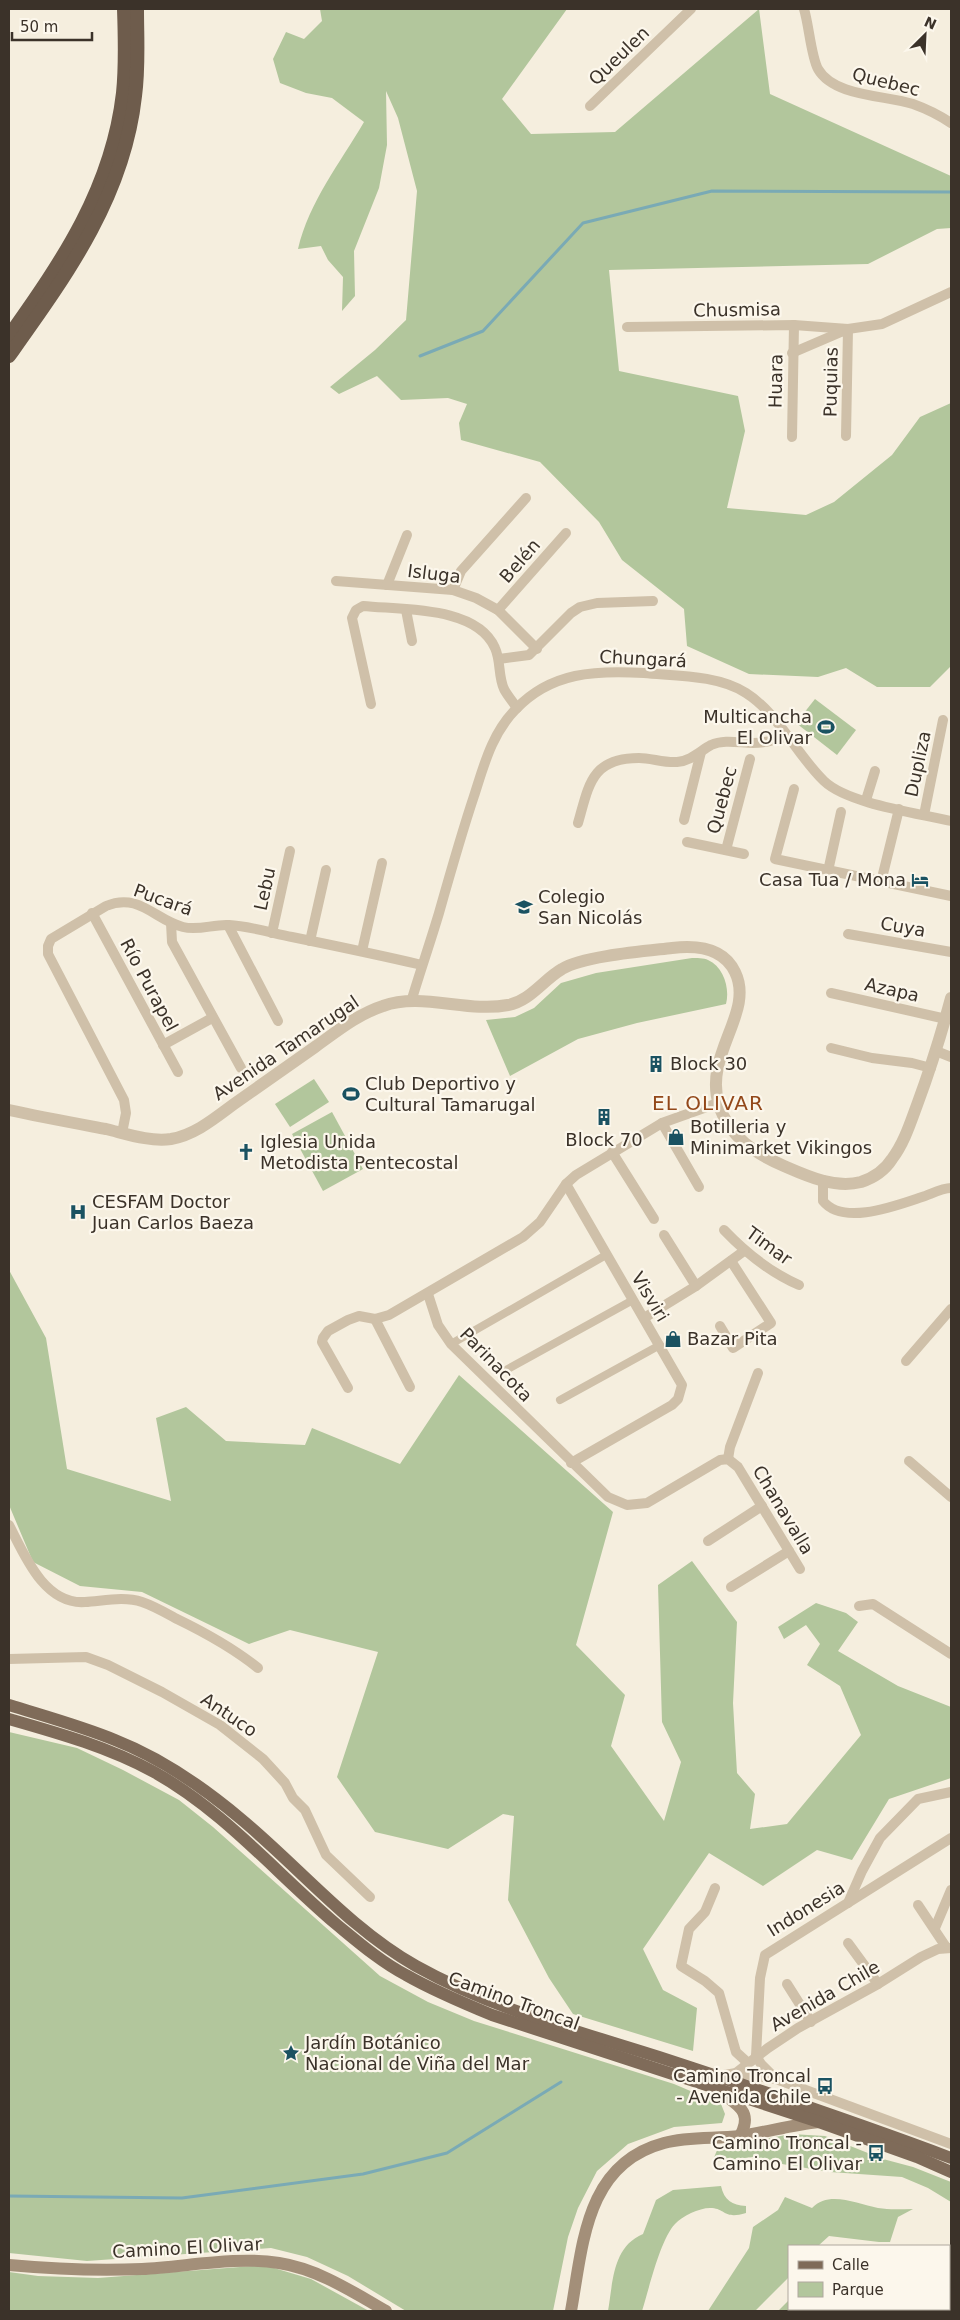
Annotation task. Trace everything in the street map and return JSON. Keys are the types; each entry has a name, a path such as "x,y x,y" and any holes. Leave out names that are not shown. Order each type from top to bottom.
{"highway":[{"path":"9,336 70,247 95,196 105,170 116,132 123,95 124,9"},
{"path":"9,356 77,258 100,215 116,178 126,144 135,96 137,9"}],"main road":[{"name":"Camino Troncal","path":"9,1705 116,1740 197,1784 241,1819 350,1918 380,1942 444,1981 482,1997 592,2036 718,2076 951,2158"},
{"name":"Camino Troncal","path":"9,1719 64,1735 108,1751 154,1772 224,1820 336,1924 367,1949 404,1975 422,1984 492,2015 819,2122 917,2157 951,2172"},
{"path":"718,2090 742,2110 745,2116 746,2124 740,2136"},
{"path":"571,2311 585,2226 594,2203 606,2182 618,2168 648,2149 663,2143 685,2139 740,2136 764,2130 819,2122"},
{"name":"Camino El Olivar","path":"9,2265 83,2270 142,2269 256,2261 278,2263 316,2274 386,2311"}],"street":[{"name":"Queulen","path":"590,106 691,9"},
{"name":"Quebec","path":"804,9 818,68 830,81 849,91 887,97 913,104 935,113 951,123"},
{"name":"Chusmisa","path":"627,327 794,325 848,329 882,324 951,292"},
{"name":"Huara","path":"792,437 794,325"},
{"name":"Chusmisa","path":"792,353 848,329"},
{"name":"Puquias","path":"846,436 848,329"},
{"path":"453,590 460,571 526,498"},
{"name":"Belén","path":"498,610 566,533"},
{"path":"387,585 407,535"},
{"name":"Isluga","path":"336,581 453,590 476,598 498,610 537,649"},
{"path":"499,659 529,655 580,607 597,603 653,601"},
{"path":"371,704 352,618 356,610 363,606 432,612 468,620 477,625 488,636 499,659 504,689 516,708"},
{"path":"406,610 412,641"},
{"name":"Chungará","path":"411,1002 458,846 492,743 516,708 553,683 587,672 609,671 686,677 720,682 744,691 767,711 825,781 843,793 951,821"},
{"name":"Dupliza","path":"924,815 943,720"},
{"path":"578,823 590,780 605,765 617,760 639,758 677,762 689,759 720,743 763,743 787,736"},
{"path":"684,820 701,752"},
{"name":"Quebec","path":"726,850 750,759"},
{"path":"866,800 875,771"},
{"path":"794,789 775,859 951,896"},
{"path":"881,882 899,809"},
{"path":"828,871 841,812"},
{"path":"687,842 744,854"},
{"name":"Lebu","path":"272,933 290,851"},
{"path":"362,951 382,863"},
{"path":"310,941 326,870"},
{"name":"Pucará","path":"122,1133 126,1113 124,1100 48,954 48,946 51,939 92,914 114,902 123,902 144,907 171,923 194,929 228,925 362,951 422,965"},
{"name":"Río Purapel","path":"92,914 178,1072"},
{"path":"171,923 172,942 241,1068"},
{"path":"228,925 278,1021"},
{"name":"Cuya","path":"848,934 951,952"},
{"name":"Avenida Tamarugal","path":"9,1110 122,1133 168,1139 191,1133 206,1124 363,1015 383,1006 411,1002 490,1006 508,1005 522,1000 564,967 630,953 689,946 702,947 715,952 729,963 734,970 740,991 738,1006 721,1050 715,1085 718,1103 733,1131 762,1155 822,1180 840,1184 858,1182 874,1176 886,1166 906,1133 931,1068 951,998"},
{"name":"Azapa","path":"831,993 946,1019"},
{"path":"163,1045 212,1018"},
{"path":"831,1048 872,1058 912,1063 931,1068"},
{"path":"936,1051 951,1057"},
{"path":"348,1388 324,1348 323,1338 328,1331 359,1316 375,1319 389,1315 428,1294 532,1230 566,1184 612,1152 662,1123 718,1103"},
{"path":"662,1123 699,1187"},
{"path":"612,1152 654,1219"},
{"path":"822,1180 823,1201 835,1212 848,1214 886,1208 951,1188"},
{"name":"Visviri","path":"566,1184 680,1379 682,1390 678,1399 672,1405 571,1463"},
{"name":"Timar","path":"724,1230 744,1252 778,1276 799,1285"},
{"path":"664,1235 696,1286"},
{"path":"644,1318 696,1286 744,1252"},
{"path":"450,1344 606,1255"},
{"path":"720,1326 733,1348 771,1323 732,1261"},
{"name":"Parinacota","path":"428,1294 438,1325 450,1344 608,1498 635,1506 647,1503 720,1460 728,1459"},
{"path":"506,1370 633,1300"},
{"path":"906,1361 951,1309"},
{"path":"375,1319 410,1387"},
{"path":"560,1400 660,1345"},
{"path":"728,1459 730,1447 758,1373"},
{"name":"Chanavalla","path":"728,1459 738,1468 800,1569"},
{"path":"909,1461 951,1497"},
{"path":"708,1542 762,1506"},
{"path":"9,1525 38,1577 60,1596 78,1603 128,1599 142,1602 213,1636 234,1649 258,1668"},
{"path":"731,1588 789,1551"},
{"path":"859,1606 873,1604 951,1654"},
{"name":"Antuco","path":"9,1659 74,1656 94,1659 162,1692 220,1726 263,1759 285,1783 293,1798 305,1810 326,1855 370,1897"},
{"path":"848,1902 880,1838 918,1799 951,1792"},
{"name":"Indonesia","path":"752,2060 760,1978 765,1955 951,1838"},
{"path":"715,1888 705,1912 689,1929 681,1966 705,1981 719,1993 736,2052 761,2064 776,2079"},
{"path":"935,1928 951,1890"},
{"path":"918,1906 949,1947"},
{"path":"848,1943 878,1984"},
{"name":"Avenida Chile","path":"736,2073 752,2060 812,2022 921,1958 938,1949 949,1947"},
{"path":"787,1984 812,2022"},
{"path":"718,2076 736,2073 776,2079 951,2144"}],"green space":[{"path":"320,9 567,9 502,99 531,134 615,132 759,9 770,94 951,176 951,228 937,229 868,264 609,270 619,371 738,396 745,431 727,508 806,515 834,502 892,455 920,417 951,403 951,666 930,687 877,687 846,668 818,677 749,674 687,646 684,609 622,560 599,522 540,462 461,440 459,423 467,404 448,398 401,400 377,376 339,394 330,387 375,350 406,320 417,191 398,118 386,91 387,145 379,188 354,251 355,296 342,311 343,277 328,260 321,246 298,249 317,199 364,122 332,98 306,93 280,83 273,59 286,32 304,39 322,21"},
{"name":"Multicancha El Olivar","path":"815,699 856,730 837,755 796,723"},
{"path":"692,958 706,959 714,963 722,973 727,992 726,1004 637,1023 578,1039 510,1076 486,1020 515,1017 534,1008 561,983 596,973"},
{"path":"314,1079 329,1102 290,1127 275,1104"},
{"path":"332,1112 363,1169 323,1191 292,1134"},
{"path":"9,1270 46,1338 67,1469 171,1501 156,1418 186,1407 226,1441 305,1445 312,1428 400,1464 459,1375 613,1512 576,1645 625,1695 611,1746 664,1821 681,1762 662,1722 658,1585 692,1561 737,1622 733,1703 737,1773 755,1794 750,1829 787,1824 861,1735 840,1686 807,1665 820,1644 806,1625 784,1639 778,1627 816,1603 846,1613 858,1622 838,1651 898,1686 951,1707 951,1778 889,1799 852,1860 817,1850 763,1886 709,1853 643,1949 663,1990 697,2008 693,2051 573,2014 549,1978 508,1900 514,1816 503,1814 448,1849 375,1832 337,1777 378,1652 290,1630 249,1644 142,1592 80,1586 33,1562 9,1505"},
{"name":"Jardín Botánico Nacional de Viña del Mar","path":"9,1732 77,1748 179,1800 213,1827 380,1976 428,2002 474,2021 674,2084 721,2104 725,2114 722,2123 674,2127 628,2144 597,2171 578,2208 568,2237 553,2311 406,2311 348,2276 307,2257 271,2248 87,2261 9,2253"},
{"path":"791,2134 825,2136 883,2159 913,2167 951,2182 951,2202 928,2188 902,2177 830,2172 753,2157 712,2162 718,2148"},
{"path":"721,2186 724,2195 729,2201 746,2206 746,2213 733,2215 706,2208 686,2215 675,2224 664,2241 642,2311 608,2311 613,2278 620,2257 633,2240 643,2234 656,2200 673,2190"},
{"path":"785,2197 812,2208 819,2203 835,2199 852,2201 882,2209 913,2209 898,2217 890,2242 829,2236 819,2245 788,2245 788,2278 755,2311 708,2311 749,2248 753,2227 778,2210"},
{"path":"264,2265 311,2279 369,2311 9,2311 9,2272 38,2276 98,2278"},
{"path":"788,2301 788,2310 896,2310 894,2311 778,2311"}],"waterway":[{"path":"420,356 483,331 583,223 712,191 951,192"},
{"path":"9,2196 182,2198 363,2174 447,2153 561,2082"}],"place":[{"name":"Multicancha El Olivar","path":"826,727"},
{"name":"Casa Tua / Mona","path":"920,880"},
{"name":"Colegio San Nicolás","path":"524,907"},
{"name":"Block 30","path":"656,1064"},
{"name":"Club Deportivo y Cultural Tamarugal","path":"351,1094"},
{"name":"Block 70","path":"604,1117"},
{"name":"Botilleria y Minimarket Vikingos","path":"676,1137"},
{"name":"Iglesia Unida Metodista Pentecostal","path":"246,1152"},
{"name":"CESFAM Doctor Juan Carlos Baeza","path":"78,1212"},
{"name":"Bazar Pita","path":"673,1339"},
{"name":"Jardín Botánico Nacional de Viña del Mar","path":"291,2053"},
{"name":"Camino Troncal - Avenida Chile","path":"825,2086"},
{"name":"Camino Troncal - Camino El Olivar","path":"876,2153"}],"district":[{"name":"EL OLIVAR","path":"708,1103"}]}
